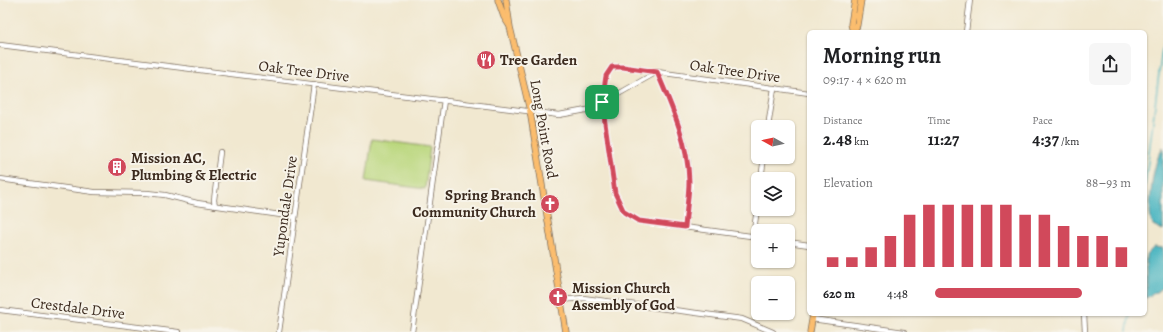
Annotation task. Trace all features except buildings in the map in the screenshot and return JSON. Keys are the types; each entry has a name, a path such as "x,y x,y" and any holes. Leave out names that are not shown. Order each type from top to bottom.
{"main road":[{"name":"Long Point Road","path":"498,0 504,17 510,26"},
{"name":"Long Point Road","path":"506,0 510,26 530,111 566,332"},
{"path":"853,30 851,24 855,0"},
{"path":"855,30 861,0"},
{"path":"810,332 812,316"}],"street":[{"path":"966,30 970,0"},
{"name":"Oak Tree Drive","path":"0,45 560,115 592,109 657,72"},
{"name":"Oak Tree Drive","path":"602,102 606,76 612,67 623,67 807,93"},
{"path":"657,72 674,111 686,148 689,181 685,227"},
{"name":"Yupondale Drive","path":"280,332 314,84"},
{"path":"769,120 774,88"},
{"path":"412,332 444,100"},
{"path":"602,102 615,193 624,212 639,221 751,236"},
{"path":"214,206 220,152"},
{"path":"0,179 94,192 165,195 214,206 295,217"},
{"path":"795,243 807,245"},
{"path":"561,300 583,298 742,320 773,332"},
{"name":"Crestdale Drive","path":"0,310 178,332"},
{"path":"812,316 881,330 904,332"},
{"path":"1084,316 1084,332"}],"green space":[{"path":"372,139 430,147 425,189 366,181"}],"water":[{"path":"1163,147 1163,230 1153,225 1150,212 1151,187 1154,169"},
{"path":"1154,247 1163,248 1163,288 1147,297 1147,254"}],"waterway":[{"path":"1147,169 1163,41"},
{"path":"1127,332 1129,316"}],"place":[{"name":"Tree Garden","path":"486,60"},
{"name":"Mission AC, Plumbing & Electric","path":"117,167"},
{"name":"Spring Branch Community Church","path":"550,204"},
{"name":"Mission Church Assembly of God","path":"558,297"}],"route":[{"path":"612,67 623,67 657,72 674,111 686,148 689,181 685,227 639,221 624,212 615,193 602,102 606,76 612,67"}]}
